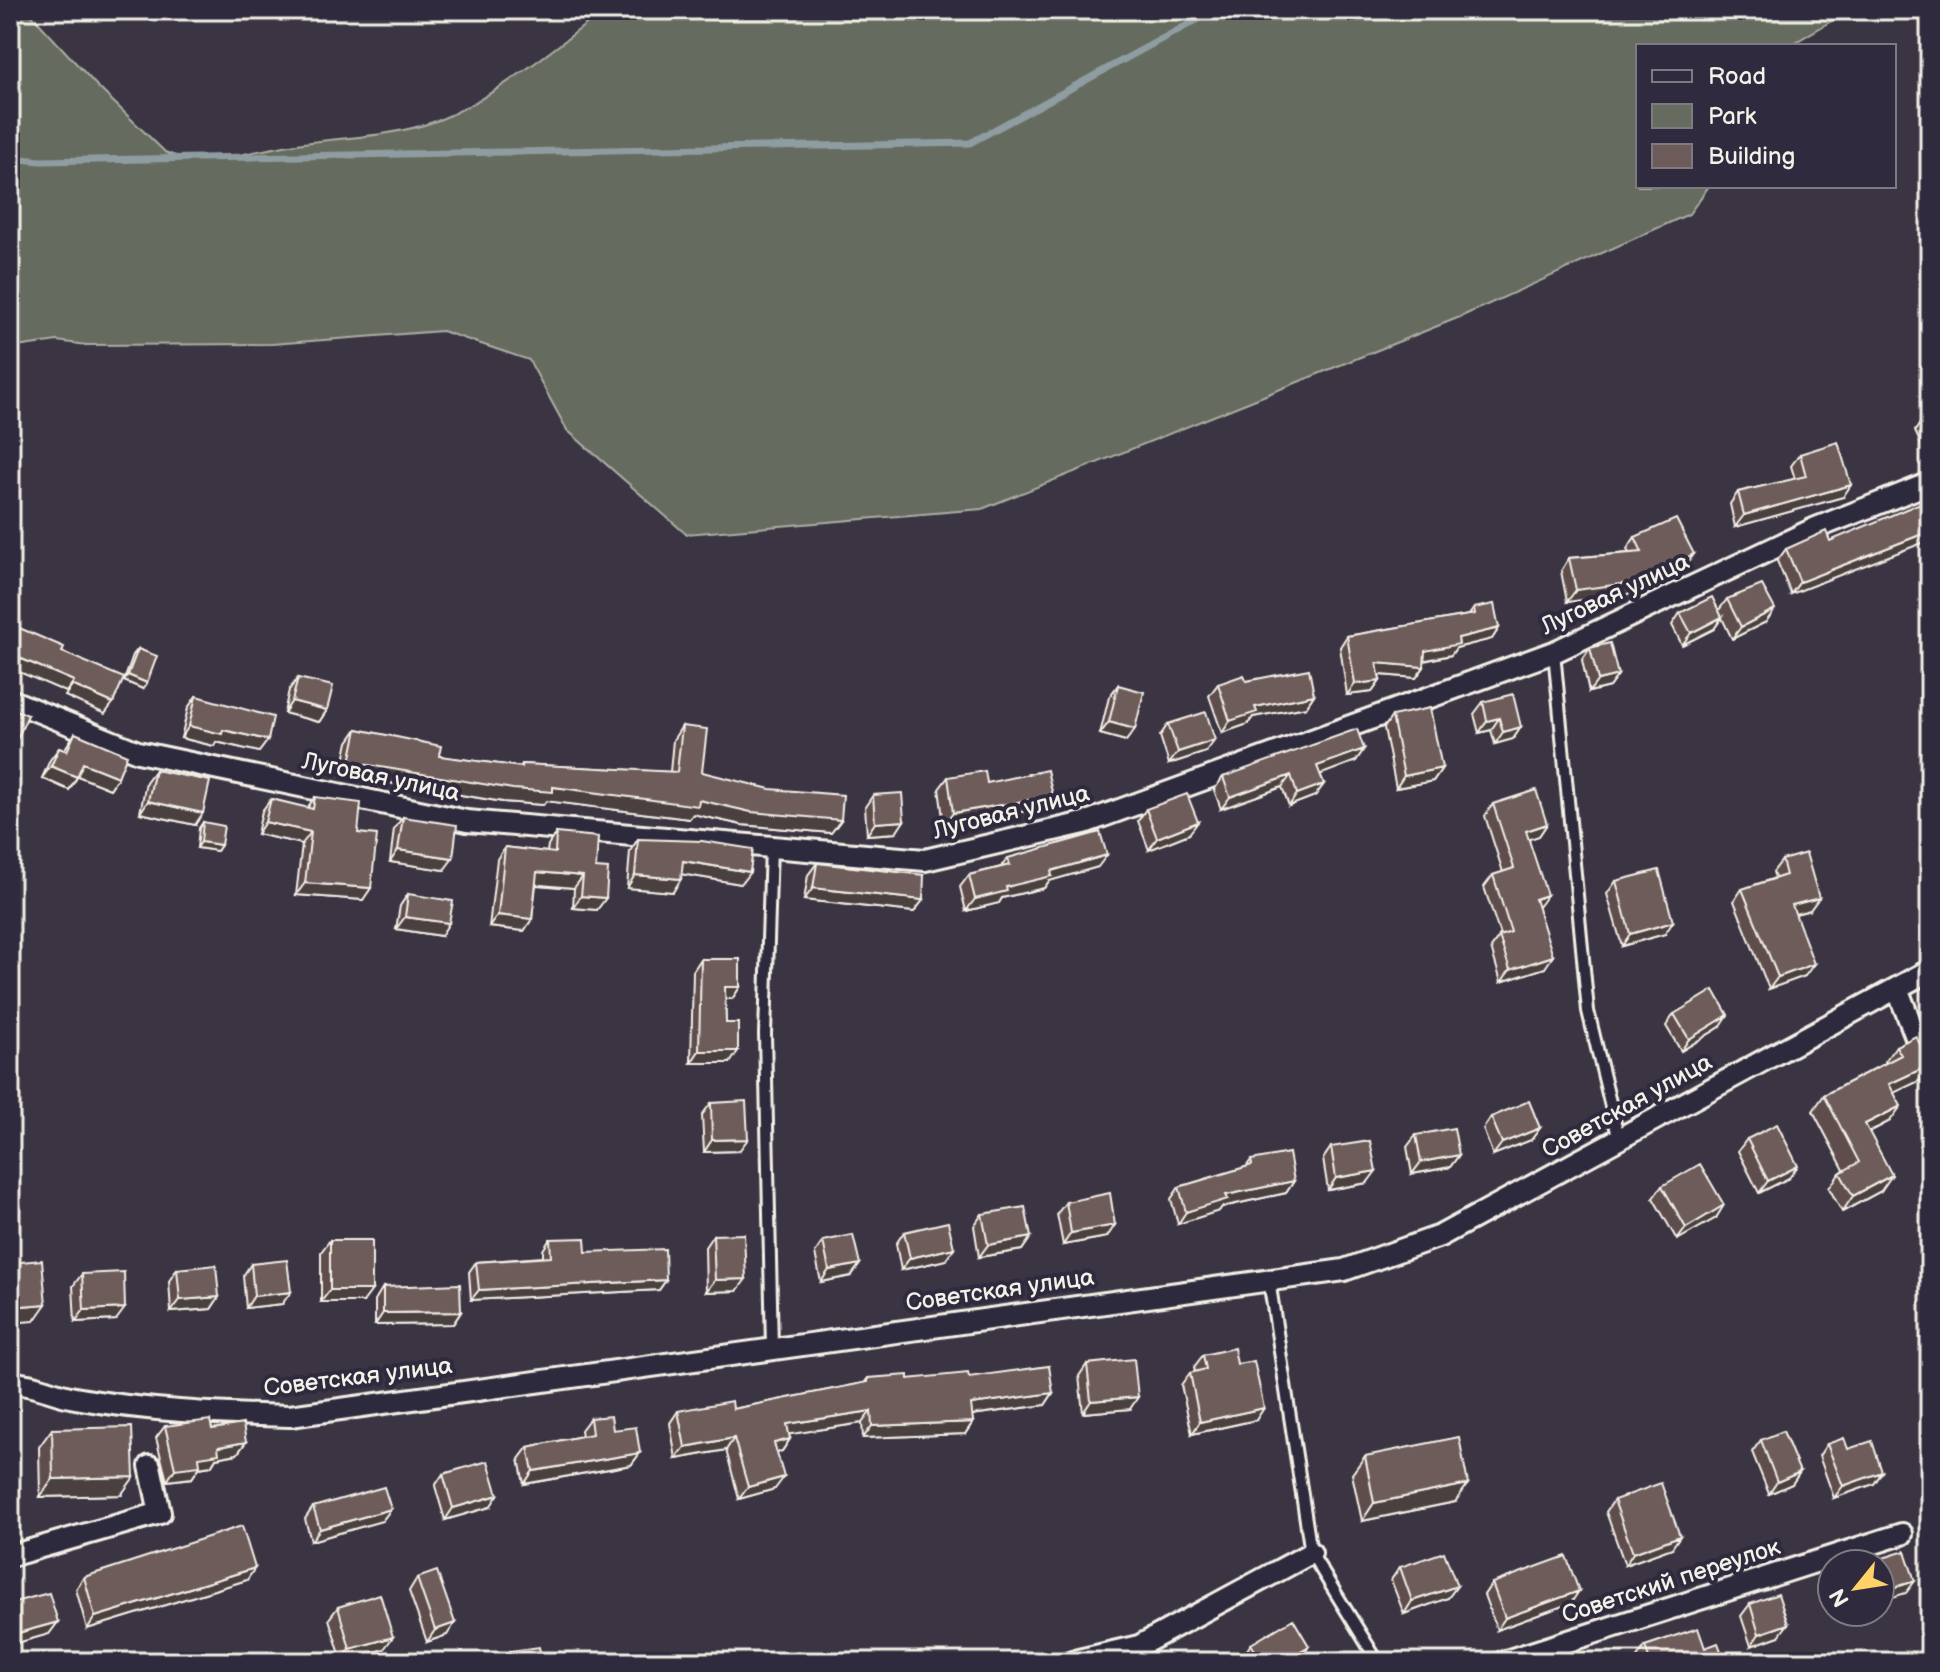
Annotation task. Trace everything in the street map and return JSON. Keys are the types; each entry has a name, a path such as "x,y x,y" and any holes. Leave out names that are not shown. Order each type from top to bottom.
{"street":[{"name":"Луговая улица","path":"10,700 138,752 467,821 925,860 1084,823 1554,652 1816,528 1930,483"},
{"name":"Советская улица","path":"10,1383 29,1383 73,1398 218,1414 290,1416 1344,1270 1440,1236 1930,970"},
{"path":"1897,988 1930,1073"},
{"path":"10,1556 160,1513 150,1466"},
{"name":"Советский переулок","path":"1503,1662 1902,1534"},
{"path":"1070,1662 1139,1646 1311,1553"}],"lane":[{"path":"1554,652 1588,1011 1619,1140"},
{"path":"771,847 765,1034 772,1347"},
{"path":"1269,1280 1311,1553 1378,1662"}],"green space":[{"path":"10,10 27,10 97,86 165,152 178,157 206,159 398,131 436,121 500,87 604,10 1850,10 1792,44 1636,44 1636,188 1708,188 1689,214 1460,317 982,509 686,534 567,430 529,360 442,331 272,344 86,345 57,341 10,348"}],"building":[{"path":"1930,419 1930,442 1921,422"},
{"path":"1838,442 1851,485 1744,515 1738,492 1806,476 1800,454"},
{"path":"1930,499 1930,531 1800,582 1786,549 1826,531 1830,541"},
{"path":"1676,519 1694,554 1637,582 1576,590 1569,558 1642,552 1635,537"},
{"path":"1762,585 1775,609 1741,627 1727,599"},
{"path":"1712,597 1722,617 1691,633 1680,613"},
{"path":"1494,604 1499,628 1458,638 1459,644 1425,651 1424,667 1377,663 1380,681 1355,684 1347,636 1475,614 1474,608"},
{"path":"10,619 19,624 17,627 64,647 62,652 124,678 113,703 72,685 74,681 10,654"},
{"path":"1610,643 1618,675 1598,680 1590,648"},
{"path":"138,649 157,656 147,683 128,675"},
{"path":"1309,669 1314,695 1255,707 1257,712 1230,721 1218,684 1244,675 1246,681"},
{"path":"298,678 333,686 327,710 292,701"},
{"path":"1118,685 1144,692 1135,729 1109,722"},
{"path":"1513,694 1521,727 1503,732 1499,718 1487,721 1483,702"},
{"path":"196,696 273,717 268,740 189,726"},
{"path":"10,707 28,715 18,737 10,733"},
{"path":"1430,708 1442,768 1404,776 1392,716"},
{"path":"1206,712 1215,740 1178,752 1168,724"},
{"path":"682,726 707,729 702,772 770,789 843,795 841,820 751,812 699,800 698,806 553,787 553,792 513,789 350,762 357,729 441,746 439,756 522,767 522,764 677,772"},
{"path":"1357,729 1364,749 1317,766 1324,784 1297,794 1291,775 1230,797 1223,777"},
{"path":"75,733 127,755 118,777 83,763 77,777 51,766 59,748 67,751"},
{"path":"155,770 210,781 203,813 148,801"},
{"path":"1047,770 1053,796 953,813 948,777 985,771 987,783"},
{"path":"1536,790 1547,824 1526,831 1547,895 1535,899 1553,956 1510,970 1499,936 1511,932 1493,875 1514,868 1493,804"},
{"path":"902,793 904,821 875,823 873,795"},
{"path":"1187,794 1198,822 1157,838 1146,809"},
{"path":"315,797 361,803 358,833 377,835 371,888 305,883 311,832 265,822 271,799 313,809"},
{"path":"403,817 457,825 453,858 398,850"},
{"path":"203,822 224,826 221,845 201,842"},
{"path":"1100,832 1107,855 1051,871 1052,876 1006,887 1007,891 975,899 969,875 1010,865 1008,858"},
{"path":"556,833 598,837 596,868 608,869 606,898 581,896 583,876 537,872 532,919 498,915 505,847 555,853"},
{"path":"638,839 702,841 753,849 750,872 683,861 681,879 635,875"},
{"path":"1806,853 1819,898 1792,905 1814,964 1778,977 1742,889 1786,875 1782,860"},
{"path":"817,863 924,875 923,900 813,888"},
{"path":"1659,870 1673,922 1630,934 1616,881"},
{"path":"408,894 453,901 449,923 405,917"},
{"path":"701,959 740,959 740,987 725,987 726,1023 738,1023 738,1051 699,1051"},
{"path":"1714,990 1728,1015 1689,1039 1674,1014"},
{"path":"1916,1036 1930,1065 1889,1084 1901,1106 1865,1124 1892,1175 1853,1196 1840,1173 1859,1162 1824,1095 1901,1055 1896,1046"},
{"path":"746,1101 748,1139 712,1140 711,1103"},
{"path":"1529,1101 1540,1128 1502,1143 1491,1117"},
{"path":"1777,1124 1798,1166 1768,1181 1747,1139"},
{"path":"1454,1128 1459,1155 1421,1162 1416,1135"},
{"path":"1370,1141 1376,1171 1336,1178 1331,1147"},
{"path":"1289,1153 1294,1181 1226,1195 1228,1199 1186,1212 1179,1187 1252,1165 1251,1160"},
{"path":"1700,1164 1724,1205 1686,1228 1662,1186"},
{"path":"1110,1193 1115,1225 1071,1233 1066,1202"},
{"path":"1025,1207 1031,1237 988,1245 982,1214"},
{"path":"948,1222 954,1248 910,1258 904,1232"},
{"path":"744,1234 746,1279 715,1280 713,1235"},
{"path":"853,1235 860,1264 829,1270 823,1241"},
{"path":"585,1238 586,1252 665,1249 666,1280 479,1290 476,1262 551,1257 550,1239"},
{"path":"330,1240 372,1240 372,1290 330,1290"},
{"path":"42,1260 46,1304 10,1307 10,1263"},
{"path":"287,1260 291,1292 254,1296 251,1264"},
{"path":"216,1265 219,1297 180,1300 177,1269"},
{"path":"124,1272 125,1308 84,1310 82,1274"},
{"path":"460,1284 461,1312 383,1313 383,1287"},
{"path":"1234,1348 1237,1364 1254,1361 1264,1408 1200,1422 1190,1373 1206,1369 1203,1355"},
{"path":"1134,1359 1138,1397 1091,1401 1087,1364"},
{"path":"1049,1366 1053,1393 971,1404 973,1422 872,1426 871,1411 787,1424 790,1439 774,1443 784,1477 748,1487 734,1438 685,1447 678,1411 732,1401 733,1409 868,1382 868,1378 908,1375 908,1379 968,1373 969,1377"},
{"path":"611,1416 613,1430 636,1427 640,1453 533,1471 528,1447 592,1434 590,1418"},
{"path":"210,1420 212,1429 243,1424 246,1442 218,1447 219,1454 199,1457 200,1466 175,1469 165,1426"},
{"path":"132,1427 134,1477 53,1479 52,1429"},
{"path":"1783,1431 1800,1472 1777,1482 1761,1440"},
{"path":"1459,1437 1468,1484 1374,1503 1365,1456"},
{"path":"1844,1438 1848,1449 1872,1441 1882,1472 1843,1486 1827,1444"},
{"path":"488,1461 498,1495 453,1508 443,1474"},
{"path":"1661,1483 1680,1536 1633,1553 1614,1500"},
{"path":"384,1487 391,1509 320,1529 313,1507"},
{"path":"242,1526 255,1568 95,1617 84,1577"},
{"path":"1905,1551 1915,1581 1896,1587 1896,1554"},
{"path":"1444,1552 1457,1586 1412,1601 1400,1567"},
{"path":"1566,1556 1579,1591 1505,1618 1492,1583"},
{"path":"437,1571 455,1623 435,1630 417,1578"},
{"path":"49,1593 58,1622 18,1633 17,1630 10,1632 10,1603"},
{"path":"380,1594 393,1637 350,1649 338,1607"},
{"path":"1778,1594 1788,1624 1759,1634 1750,1604"},
{"path":"1293,1619 1309,1646 1282,1662 1262,1662 1251,1644"},
{"path":"1698,1628 1705,1648 1718,1643 1725,1662 1650,1662 1645,1646"},
{"path":"539,1647 542,1662 511,1662 510,1651"}],"waterway":[{"path":"10,158 41,161 970,143 1215,10"}]}
